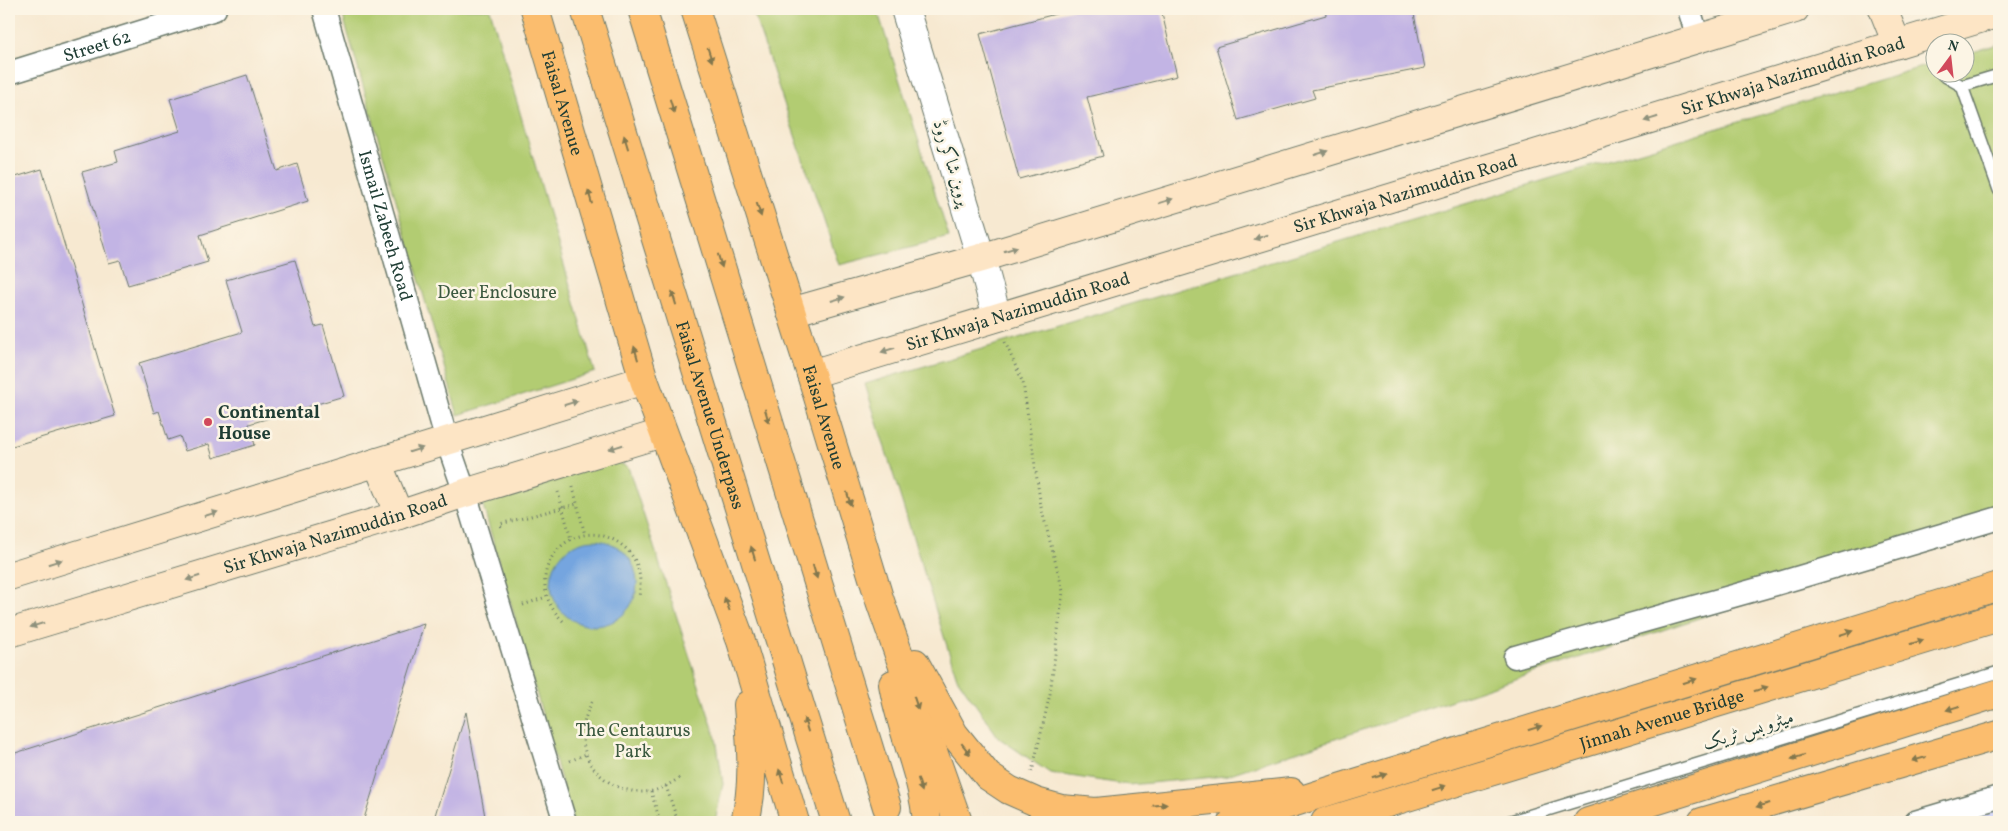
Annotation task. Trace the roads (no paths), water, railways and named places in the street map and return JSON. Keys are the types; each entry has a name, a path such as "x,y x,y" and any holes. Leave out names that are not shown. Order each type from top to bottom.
{"main road":[{"name":"Faisal Avenue","path":"535,9 644,380 662,433 741,641 795,822"},
{"name":"Faisal Avenue Underpass","path":"585,9 836,822"},
{"path":"642,9 888,807"},
{"name":"Faisal Avenue","path":"695,9 811,374 880,601 958,822"},
{"path":"791,312 981,258 1796,9"},
{"path":"1883,9 1897,44"},
{"name":"Sir Khwaja Nazimuddin Road","path":"1950,32 1999,13"},
{"name":"Sir Khwaja Nazimuddin Road","path":"811,374 1897,44 1926,39"},
{"path":"9,576 644,380"},
{"name":"Sir Khwaja Nazimuddin Road","path":"9,634 400,516 662,433"},
{"path":"377,462 400,516"},
{"path":"1233,822 1999,586"},
{"path":"880,601 954,734 988,776 1009,790 1036,802 1061,808 1096,812 1342,787"},
{"path":"880,601 896,702 925,801 927,822"},
{"name":"Jinnah Avenue Bridge","path":"1325,822 1999,617"},
{"path":"741,641 753,757 750,801 745,822"},
{"path":"1588,822 1999,693"},
{"path":"1702,822 1999,735"}],"street":[{"name":"Street 62","path":"9,73 215,9"},
{"name":"Ismail Zabeeh Road","path":"324,9 447,441 465,494 565,822"},
{"name":"پروین شاکر روڈ","path":"905,9 981,258 997,317"},
{"path":"1689,9 1698,38"},
{"path":"1515,657 1776,584 1999,518"},
{"path":"1915,822 1999,796"}],"lane":[{"path":"1962,86 1999,75"},
{"path":"1954,82 1962,86 1999,190"},
{"name":"میٹرو بس ٹریک","path":"1508,822 1999,672"}],"water":[{"path":"594,540 610,543 618,547 630,559 634,567 637,583 634,599 630,607 618,619 610,623 594,626 578,623 570,619 558,607 554,599 551,583 554,567 558,559 570,547 578,543"}],"place":[{"name":"Continental House","path":"208,422"}],"park label":[{"name":"Deer Enclosure","path":"497,292"},
{"name":"The Centaurus Park","path":"633,740"}]}
